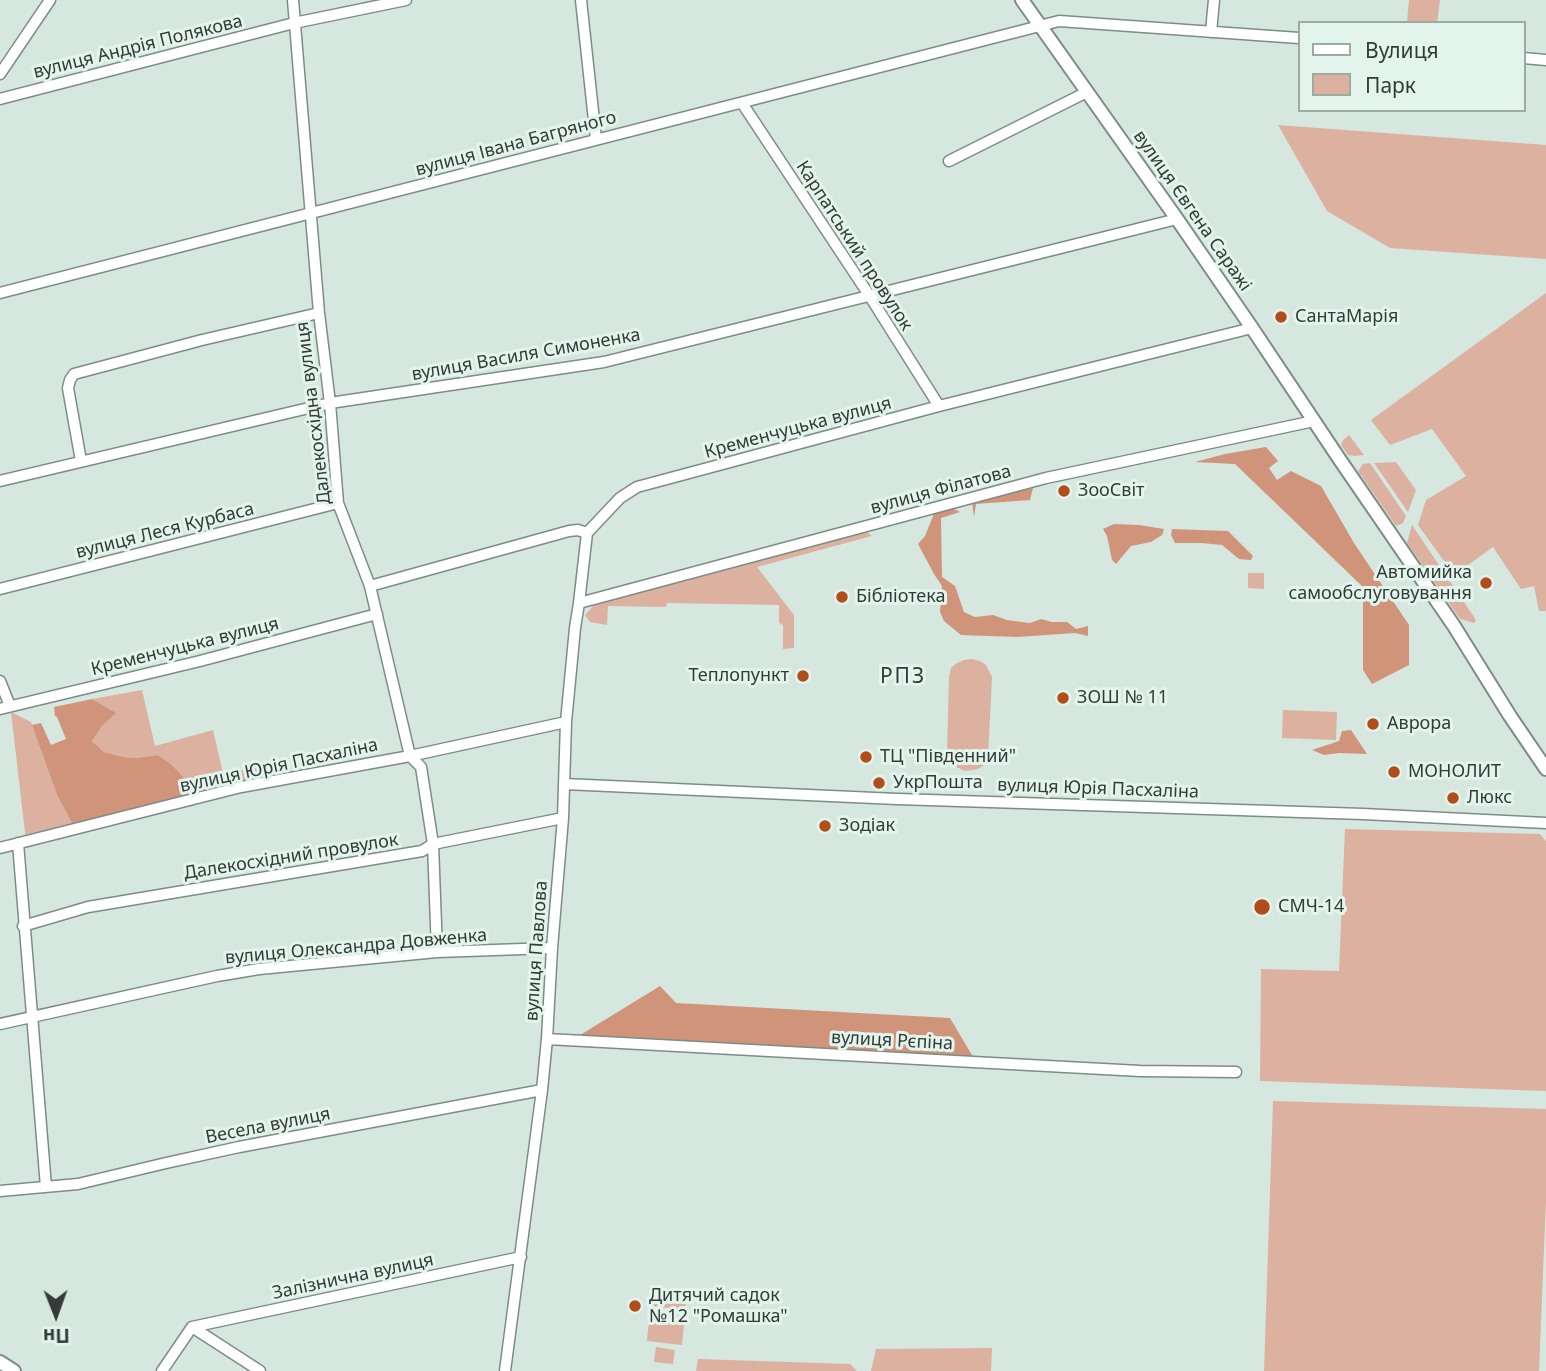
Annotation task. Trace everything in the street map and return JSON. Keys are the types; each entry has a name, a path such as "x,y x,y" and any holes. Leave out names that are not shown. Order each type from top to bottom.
{"main road":[{"name":"вулиця Євгена Саражі","path":"1022,0 1252,328 1454,626 1546,769"},
{"path":"0,1362 14,1371"}],"street":[{"path":"0,74 50,0"},
{"name":"Далекосхідна вулиця","path":"293,0 338,503 370,586 410,756 421,767 433,845 437,953"},
{"name":"вулиця Андрія Полякова","path":"0,99 294,23 406,0"},
{"path":"581,0 596,139"},
{"path":"1211,32 1214,0"},
{"name":"вулиця Івана Багряного","path":"0,293 1059,21 1298,38"},
{"path":"1525,58 1546,60"},
{"path":"949,160 1087,92"},
{"name":"Карпатський провулок","path":"742,103 939,406"},
{"name":"вулиця Василя Симоненка","path":"0,481 330,403 604,362 1177,219"},
{"path":"80,461 68,388 74,374 319,313"},
{"name":"Кременчуцька вулиця","path":"587,533 620,498 637,487 939,406 1252,328"},
{"name":"вулиця Філатова","path":"579,603 1046,478 1314,421"},
{"name":"вулиця Леся Курбаса","path":"0,589 338,503"},
{"path":"370,586 569,531 587,533"},
{"name":"вулиця Павлова","path":"505,1371 547,1039 563,818 566,723 587,533"},
{"name":"Кременчуцька вулиця","path":"5,707 200,661 377,614"},
{"path":"0,681 5,707"},
{"name":"вулиця Юрія Пасхаліна","path":"0,848 241,787 410,756 566,723"},
{"name":"вулиця Юрія Пасхаліна","path":"564,784 897,799 1401,815 1546,823"},
{"name":"Далекосхідний провулок","path":"23,926 88,907 422,851 433,845 563,818"},
{"path":"18,843 46,1187"},
{"name":"вулиця Олександра Довженка","path":"0,1024 216,975 259,969 437,953 552,948"},
{"name":"вулиця Рєпіна","path":"547,1039 1140,1070 1236,1072"},
{"name":"Весела вулиця","path":"0,1191 78,1184 239,1147 542,1090"},
{"name":"Залізнична вулиця","path":"192,1327 521,1257"},
{"path":"162,1371 192,1327 260,1371"}],"green space":[{"path":"1409,0 1440,0 1437,21 1407,21"},
{"path":"1278,125 1546,145 1546,259 1390,248 1327,211"},
{"path":"1546,293 1546,611 1539,611 1534,586 1521,589 1493,547 1454,575 1418,525 1426,500 1466,476 1432,429 1390,445 1371,420"},
{"path":"1349,435 1364,455 1348,455 1341,445"},
{"path":"1396,462 1416,490 1408,512 1374,463"},
{"path":"1370,463 1406,516 1403,523 1396,526 1358,471 1363,464"},
{"path":"1412,525 1476,620 1474,623 1460,619 1407,543"},
{"path":"865,530 872,536 757,567 794,615 794,648 783,649 783,625 779,623 779,605 667,603 666,607 608,606 607,625 590,622 585,615 596,603"},
{"path":"1248,573 1264,573 1264,589 1248,588"},
{"path":"972,659 986,665 992,677 988,758 978,769 965,771 948,760 949,676 951,668 957,663"},
{"path":"142,690 155,746 213,730 223,773 278,765 278,770 252,777 241,787 216,793 187,781 158,755 136,758 104,752 92,741 115,713 92,699"},
{"path":"1283,710 1337,712 1336,740 1282,738"},
{"path":"11,712 31,722 57,795 75,829 26,841"},
{"path":"1345,829 1540,834 1546,841 1546,1091 1260,1081 1261,969 1339,971"},
{"path":"1273,1101 1546,1109 1546,1199 1539,1371 1264,1371"},
{"path":"654,1296 686,1299 685,1310 653,1306"},
{"path":"649,1320 684,1324 682,1345 647,1341"},
{"path":"656,1347 675,1350 673,1364 654,1362"},
{"path":"992,1348 991,1371 871,1371 876,1349"},
{"path":"698,1359 850,1364 857,1371 696,1371"}],"shaded area":[{"path":"1266,447 1278,461 1269,468 1277,480 1291,471 1321,486 1354,543 1409,625 1409,665 1372,684 1363,670 1363,587 1235,464 1195,462"},
{"path":"1033,488 1030,500 976,504 974,517 972,502"},
{"path":"950,507 960,512 941,518 942,577 955,586 964,612 975,617 993,615 1030,623 1041,619 1067,622 1076,629 1088,626 1088,636 1075,633 1017,637 961,635 944,621 940,612 942,586 918,544 925,536 935,511"},
{"path":"1114,524 1164,529 1162,535 1151,542 1131,546 1116,564 1112,560 1103,529"},
{"path":"1172,529 1228,531 1253,556 1251,560 1239,559 1222,545 1175,543 1171,535"},
{"path":"92,699 116,713 102,726 92,741 104,752 136,758 158,755 187,781 216,793 75,829 57,795 32,725 41,723 51,745 66,739 55,716 54,707"},
{"path":"1351,730 1367,754 1324,755 1312,750 1339,741 1342,731"},
{"path":"660,986 676,1003 950,1018 976,1062 572,1040"}],"place":[{"name":"СантаМарія","path":"1281,317"},
{"name":"ЗооСвiт","path":"1064,491"},
{"name":"Автомийка самообслуговування","path":"1486,583"},
{"name":"Бібліотека","path":"842,597"},
{"name":"Теплопункт","path":"803,676"},
{"name":"ЗОШ № 11","path":"1063,698"},
{"name":"Аврора","path":"1373,724"},
{"name":"ТЦ \"Південний\"","path":"866,757"},
{"name":"МОНОЛИТ","path":"1394,772"},
{"name":"УкрПошта","path":"879,783"},
{"name":"Люкс","path":"1453,798"},
{"name":"Зодіак","path":"825,826"},
{"name":"СМЧ-14","path":"1262,907"},
{"name":"Дитячий садок №12 \"Ромашка\"","path":"635,1306"}],"district":[{"name":"РПЗ","path":"903,677"}]}
